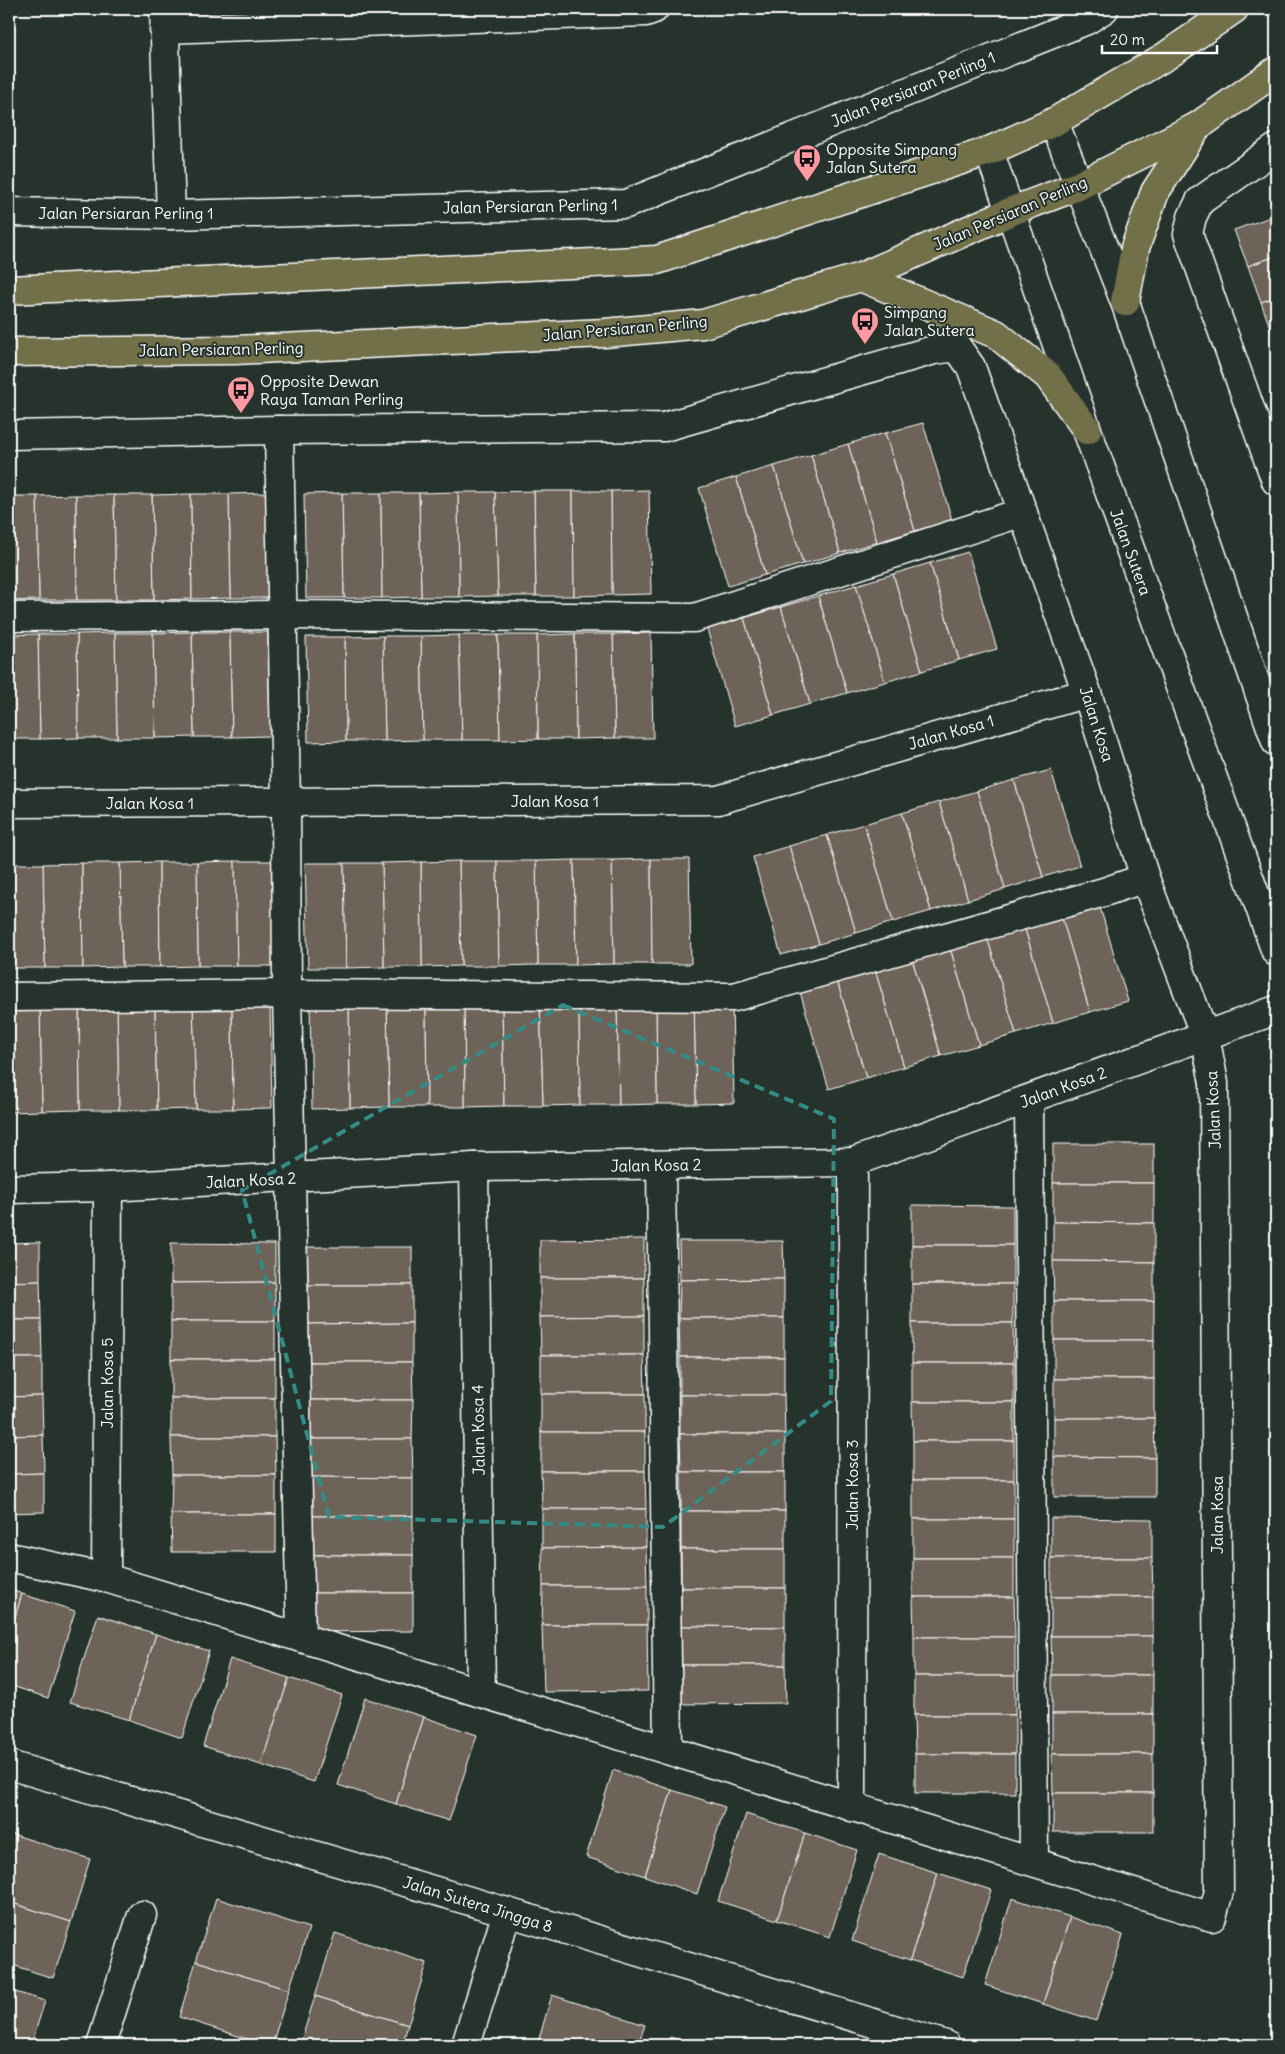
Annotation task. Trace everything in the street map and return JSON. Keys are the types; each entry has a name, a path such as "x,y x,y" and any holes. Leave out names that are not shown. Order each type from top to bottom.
{"main road":[{"path":"9,290 657,260 989,151 1054,122 1166,56 1234,9"},
{"name":"Jalan Persiaran Perling","path":"9,352 235,350 605,333 703,324 861,277 1012,212 1078,186 1198,126 1276,71"},
{"path":"1125,302 1134,248 1155,192 1198,126"},
{"path":"861,277 996,334 1048,376 1087,430"}],"street":[{"path":"171,215 164,19 646,12 654,9"},
{"name":"Jalan Persiaran Perling 1","path":"9,212 171,215 626,204 1090,13"},
{"path":"1054,122 1125,302 1276,742"},
{"path":"1276,148 1200,201 1192,217 1188,234 1276,481"},
{"name":"Jalan Sutera","path":"989,151 1087,430 1276,952"},
{"name":"Jalan Kosa","path":"279,430 664,427 934,350 958,347 971,367 1087,693 1145,878 1205,1036 1214,1083 1219,1891 1212,1917 1034,1862"},
{"path":"9,435 279,430 286,803 287,994 301,1638"},
{"path":"9,617 282,615 694,618 1023,512"},
{"name":"Jalan Kosa 1","path":"9,803 718,800 1087,693"},
{"path":"9,997 287,994 734,997 1104,892 1145,878"},
{"name":"Jalan Kosa 2","path":"9,1189 108,1187 474,1167 853,1162 1276,1010"},
{"path":"9,1557 106,1578 1034,1862 1029,1100"},
{"name":"Jalan Kosa 3","path":"852,1807 853,1162"},
{"path":"661,1165 668,1750"},
{"name":"Jalan Kosa 4","path":"474,1167 481,1694"},
{"name":"Jalan Kosa 5","path":"106,1578 108,1187"},
{"name":"Jalan Sutera Jingga 8","path":"9,1765 507,1912 946,2045"},
{"path":"466,2045 507,1912"},
{"path":"101,2045 142,1914"}],"highlighted area":[{"path":"563,1005 834,1119 831,1401 663,1527 329,1517 242,1190"}],"building":[{"path":"1276,215 1276,256 1248,266 1234,230"},
{"path":"1276,256 1276,297 1261,302 1248,266"},
{"path":"1276,297 1276,338 1274,339 1261,302"},
{"path":"923,423 952,520 915,531 885,433"},
{"path":"885,433 915,531 877,542 848,444"},
{"path":"848,444 877,542 840,553 811,455"},
{"path":"811,455 840,553 803,564 774,466"},
{"path":"774,466 803,564 765,575 736,477"},
{"path":"736,477 765,575 728,586 699,488"},
{"path":"649,490 651,594 612,595 611,491"},
{"path":"534,491 573,491 574,596 536,596"},
{"path":"534,491 536,596 498,596 495,492"},
{"path":"573,491 611,491 612,595 574,596"},
{"path":"458,492 495,492 498,596 459,597"},
{"path":"458,492 459,597 421,597 419,493"},
{"path":"267,493 269,598 231,598 229,494"},
{"path":"342,493 381,493 382,598 344,598"},
{"path":"342,493 344,598 306,598 304,494"},
{"path":"381,493 419,493 421,597 382,598"},
{"path":"191,494 192,599 154,600 152,495"},
{"path":"191,494 229,494 231,598 192,599"},
{"path":"76,495 77,600 39,600 37,496"},
{"path":"76,495 114,495 116,600 77,600"},
{"path":"114,495 152,495 154,600 116,600"},
{"path":"9,496 37,496 39,600 9,601"},
{"path":"968,552 997,649 959,660 930,563"},
{"path":"930,563 959,660 922,671 893,574"},
{"path":"893,574 922,671 885,682 856,585"},
{"path":"856,585 885,682 847,693 818,596"},
{"path":"818,596 847,693 810,704 781,607"},
{"path":"781,607 810,704 773,715 744,618"},
{"path":"744,618 773,715 735,726 707,629"},
{"path":"192,632 230,632 232,737 194,737"},
{"path":"192,632 194,737 155,738 153,633"},
{"path":"230,632 268,632 270,736 232,737"},
{"path":"115,633 153,633 155,738 117,738"},
{"path":"115,633 117,738 78,738 77,634"},
{"path":"651,633 653,738 615,738 613,634"},
{"path":"38,634 77,634 78,738 40,739"},
{"path":"38,634 40,739 9,739 9,635"},
{"path":"575,634 576,739 538,739 537,635"},
{"path":"575,634 613,634 615,738 576,739"},
{"path":"459,635 498,635 500,740 462,740"},
{"path":"459,635 462,740 423,740 421,636"},
{"path":"498,635 537,635 538,739 500,740"},
{"path":"383,636 421,636 423,740 385,741"},
{"path":"383,636 385,741 346,741 345,637"},
{"path":"306,637 345,637 346,741 308,742"},
{"path":"1051,770 1080,866 1043,877 1014,780"},
{"path":"1014,780 1043,877 1005,889 977,791"},
{"path":"977,791 1005,889 968,900 939,802"},
{"path":"939,802 968,900 931,911 902,813"},
{"path":"902,813 931,911 893,922 864,824"},
{"path":"864,824 893,922 856,933 827,835"},
{"path":"827,835 856,933 819,944 789,846"},
{"path":"789,846 819,944 781,955 753,857"},
{"path":"651,859 652,964 614,964 612,860"},
{"path":"651,859 689,859 691,964 652,964"},
{"path":"574,860 576,965 538,965 536,861"},
{"path":"574,860 612,860 614,964 576,965"},
{"path":"235,861 237,966 198,966 197,862"},
{"path":"235,861 273,861 275,966 237,966"},
{"path":"459,861 497,861 499,966 461,966"},
{"path":"459,861 461,966 422,967 421,862"},
{"path":"497,861 536,861 538,965 499,966"},
{"path":"159,862 160,967 122,967 120,863"},
{"path":"159,862 197,862 198,966 160,967"},
{"path":"421,862 422,967 384,967 382,863"},
{"path":"82,863 83,968 45,968 43,864"},
{"path":"82,863 120,863 122,967 83,968"},
{"path":"305,863 344,863 346,968 308,968"},
{"path":"344,863 382,863 384,967 346,968"},
{"path":"9,864 43,864 45,968 9,968"},
{"path":"1099,904 1128,1001 1090,1012 1061,915"},
{"path":"1061,915 1090,1012 1053,1023 1024,926"},
{"path":"1024,926 1053,1023 1016,1034 987,937"},
{"path":"987,937 1016,1034 979,1045 950,948"},
{"path":"950,948 979,1045 941,1056 912,959"},
{"path":"912,959 941,1056 904,1067 875,970"},
{"path":"875,970 904,1067 866,1078 837,981"},
{"path":"837,981 866,1078 829,1089 800,992"},
{"path":"694,999 732,999 734,1103 696,1104"},
{"path":"694,999 696,1104 657,1104 656,1000"},
{"path":"579,1000 580,1105 543,1106 540,1001"},
{"path":"579,1000 617,1000 619,1105 580,1105"},
{"path":"617,1000 656,1000 657,1104 619,1105"},
{"path":"502,1001 504,1106 465,1107 464,1002"},
{"path":"502,1001 540,1001 543,1106 504,1106"},
{"path":"426,1002 427,1107 389,1107 387,1003"},
{"path":"426,1002 464,1002 465,1107 427,1107"},
{"path":"349,1003 387,1003 389,1107 350,1108"},
{"path":"349,1003 350,1108 312,1109 310,1004"},
{"path":"232,1004 233,1109 196,1109 193,1005"},
{"path":"232,1004 270,1004 272,1108 233,1109"},
{"path":"117,1005 155,1005 157,1110 119,1110"},
{"path":"117,1005 119,1110 80,1110 79,1006"},
{"path":"155,1005 193,1005 196,1109 157,1110"},
{"path":"79,1006 80,1110 42,1111 40,1007"},
{"path":"9,1007 40,1007 42,1111 9,1112"},
{"path":"1053,1144 1154,1144 1154,1183 1053,1183"},
{"path":"1053,1183 1154,1183 1154,1223 1053,1222"},
{"path":"912,1205 1013,1206 1013,1245 912,1245"},
{"path":"1053,1222 1154,1223 1154,1262 1053,1261"},
{"path":"644,1239 644,1278 540,1278 540,1240"},
{"path":"679,1241 783,1241 784,1279 680,1280"},
{"path":"40,1242 40,1281 9,1282 9,1243"},
{"path":"171,1243 275,1244 275,1282 171,1283"},
{"path":"912,1245 1013,1245 1013,1284 912,1284"},
{"path":"307,1247 412,1247 412,1285 308,1285"},
{"path":"1053,1261 1154,1262 1154,1301 1054,1301"},
{"path":"540,1278 644,1278 644,1316 540,1317"},
{"path":"784,1279 784,1318 679,1318 680,1280"},
{"path":"40,1281 41,1320 9,1320 9,1282"},
{"path":"275,1282 275,1321 171,1321 171,1283"},
{"path":"912,1284 1013,1284 1013,1323 912,1323"},
{"path":"308,1285 412,1285 412,1323 308,1324"},
{"path":"1054,1301 1154,1301 1154,1340 1054,1340"},
{"path":"644,1316 644,1355 541,1355 540,1317"},
{"path":"679,1318 784,1318 784,1357 680,1357"},
{"path":"9,1320 41,1320 42,1358 9,1358"},
{"path":"171,1321 275,1321 275,1359 171,1359"},
{"path":"412,1323 412,1362 308,1362 308,1324"},
{"path":"912,1323 1013,1323 1014,1363 912,1363"},
{"path":"1054,1340 1154,1340 1154,1379 1054,1379"},
{"path":"541,1355 644,1355 645,1394 541,1394"},
{"path":"680,1357 784,1357 784,1395 680,1395"},
{"path":"9,1358 42,1358 42,1396 9,1397"},
{"path":"171,1359 275,1359 275,1398 171,1398"},
{"path":"308,1362 412,1362 413,1400 308,1400"},
{"path":"912,1363 1014,1363 1014,1402 912,1402"},
{"path":"1054,1379 1154,1379 1154,1418 1054,1418"},
{"path":"541,1394 645,1394 645,1432 541,1432"},
{"path":"680,1395 784,1395 785,1434 680,1434"},
{"path":"42,1396 43,1435 9,1436 9,1397"},
{"path":"171,1398 275,1398 275,1437 171,1437"},
{"path":"308,1400 413,1400 412,1439 308,1439"},
{"path":"912,1402 1014,1402 1014,1441 913,1441"},
{"path":"1054,1418 1154,1418 1155,1458 1054,1457"},
{"path":"541,1432 645,1432 645,1471 541,1471"},
{"path":"680,1434 785,1434 785,1472 681,1472"},
{"path":"43,1435 44,1473 9,1474 9,1436"},
{"path":"171,1437 275,1437 276,1475 172,1475"},
{"path":"308,1439 412,1439 413,1478 309,1477"},
{"path":"913,1441 1014,1441 1014,1480 913,1480"},
{"path":"1054,1457 1155,1458 1155,1497 1054,1497"},
{"path":"541,1471 645,1471 646,1509 542,1509"},
{"path":"681,1472 785,1472 785,1511 681,1511"},
{"path":"44,1473 44,1512 9,1513 9,1474"},
{"path":"172,1475 276,1475 276,1514 171,1514"},
{"path":"309,1477 413,1478 413,1516 309,1516"},
{"path":"913,1480 1014,1480 1014,1519 913,1519"},
{"path":"542,1509 646,1509 646,1547 542,1548"},
{"path":"681,1511 785,1511 785,1549 681,1549"},
{"path":"171,1514 276,1514 276,1552 172,1552"},
{"path":"309,1516 413,1516 413,1555 309,1555"},
{"path":"1051,1518 1152,1519 1152,1558 1051,1558"},
{"path":"913,1519 1014,1519 1014,1558 913,1558"},
{"path":"646,1547 647,1586 543,1586 542,1548"},
{"path":"681,1549 785,1549 785,1588 681,1588"},
{"path":"309,1555 413,1555 413,1593 309,1593"},
{"path":"913,1558 1014,1558 1014,1597 913,1597"},
{"path":"1051,1558 1152,1558 1153,1597 1051,1597"},
{"path":"543,1586 647,1586 647,1625 542,1625"},
{"path":"681,1588 785,1588 785,1627 681,1626"},
{"path":"9,1589 22,1594 9,1637"},
{"path":"309,1593 413,1593 413,1631 309,1632"},
{"path":"22,1594 75,1611 48,1698 9,1685 9,1637"},
{"path":"913,1597 1014,1597 1015,1637 914,1637"},
{"path":"1051,1597 1153,1597 1153,1636 1051,1636"},
{"path":"98,1615 156,1634 129,1720 70,1702"},
{"path":"542,1625 647,1625 648,1691 544,1692"},
{"path":"681,1626 785,1627 785,1665 681,1665"},
{"path":"156,1634 209,1651 182,1738 129,1720"},
{"path":"1051,1636 1153,1636 1153,1675 1052,1675"},
{"path":"914,1637 1015,1637 1015,1676 914,1676"},
{"path":"230,1659 289,1678 261,1765 203,1746"},
{"path":"681,1665 785,1665 786,1703 682,1704"},
{"path":"1052,1675 1153,1675 1153,1714 1052,1714"},
{"path":"914,1676 1015,1676 1015,1715 914,1715"},
{"path":"289,1678 342,1695 314,1782 261,1765"},
{"path":"365,1698 424,1717 396,1804 338,1785"},
{"path":"1052,1714 1153,1714 1153,1754 1052,1754"},
{"path":"914,1715 1015,1715 1015,1754 915,1754"},
{"path":"424,1717 477,1735 449,1821 396,1804"},
{"path":"915,1754 1015,1754 1015,1793 915,1793"},
{"path":"1052,1754 1153,1754 1153,1793 1053,1793"},
{"path":"613,1770 672,1790 645,1876 586,1857"},
{"path":"672,1790 725,1807 697,1894 645,1876"},
{"path":"1053,1793 1153,1793 1153,1832 1053,1832"},
{"path":"746,1814 805,1833 777,1920 718,1901"},
{"path":"9,1833 90,1859 71,1922 9,1902"},
{"path":"805,1833 857,1850 830,1937 777,1920"},
{"path":"879,1854 938,1873 910,1960 852,1941"},
{"path":"938,1873 991,1890 963,1977 910,1960"},
{"path":"216,1898 309,1928 289,1990 196,1961"},
{"path":"1012,1898 1070,1917 1043,2004 985,1985"},
{"path":"9,1902 71,1922 53,1978 9,1964"},
{"path":"1070,1917 1123,1935 1096,2021 1043,2004"},
{"path":"335,1933 427,1963 408,2025 315,1996"},
{"path":"196,1961 289,1990 272,2045 266,2045 179,2017"},
{"path":"9,1990 45,2001 31,2045 9,2045"},
{"path":"552,1995 645,2025 638,2045 537,2045"},
{"path":"315,1996 408,2025 402,2045 300,2045"},
{"path":"670,2037 697,2045 667,2045"},
{"path":"171,2040 188,2045 169,2045"}],"place":[{"name":"Opposite Simpang Jalan Sutera","path":"807,182"},
{"name":"Simpang Jalan Sutera","path":"865,345"},
{"name":"Opposite Dewan Raya Taman Perling","path":"241,414"}]}
